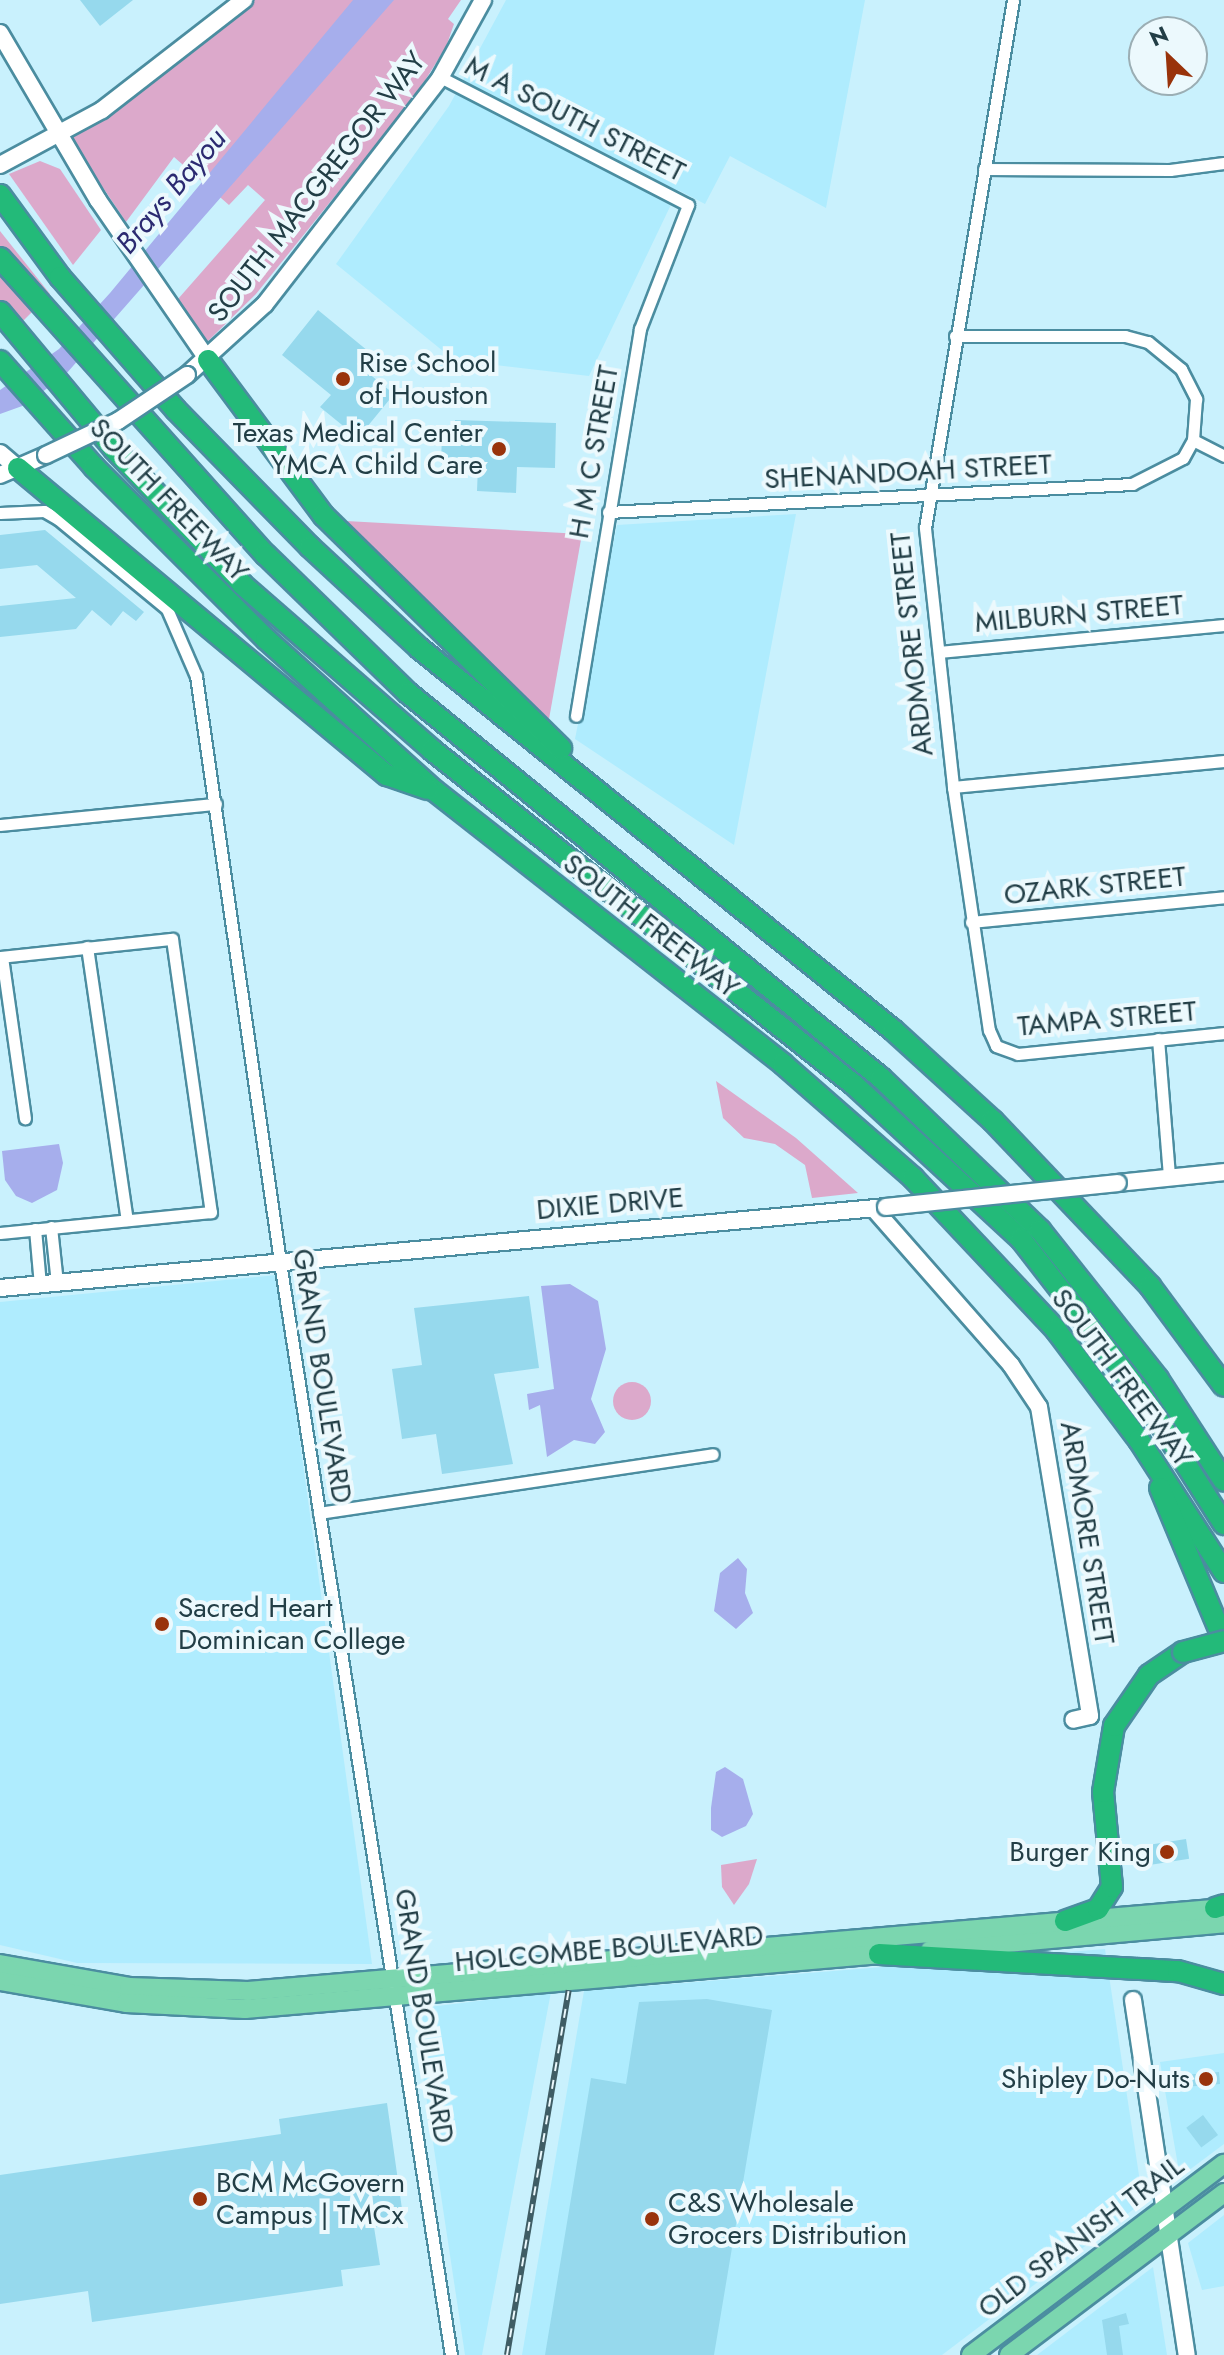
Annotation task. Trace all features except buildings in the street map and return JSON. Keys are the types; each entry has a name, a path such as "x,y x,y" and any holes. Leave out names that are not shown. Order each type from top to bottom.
{"highway":[{"path":"2,196 60,277 176,410 419,648 893,1030 993,1121 1140,1274 1224,1386"},
{"path":"0,258 266,555 408,693 881,1078 1040,1230 1158,1379 1224,1481"},
{"path":"3,316 114,449 243,585 432,750 853,1084 1021,1239 1142,1395 1224,1524"},
{"path":"208,360 324,516 413,609 678,858"},
{"name":"SOUTH FREEWAY","path":"0,361 94,467 266,639 435,791 783,1064 913,1178 1056,1330 1139,1440 1224,1572"},
{"path":"9,471 387,775 435,791"},
{"path":"1065,1921 1098,1909 1112,1887 1103,1792 1114,1726 1149,1675 1183,1652 1224,1641 1139,1440"},
{"path":"879,1954 1178,1971 1224,1984"}],"main road":[{"name":"HOLCOMBE BOULEVARD","path":"0,1964 194,1991 393,1988 879,1954 1222,1911"},
{"name":"HOLCOMBE BOULEVARD","path":"0,1981 190,2008 1065,1921 1222,1911"},
{"name":"OLD SPANISH TRAIL","path":"971,2355 1224,2164"},
{"name":"OLD SPANISH TRAIL","path":"1009,2355 1224,2193"},
{"path":"1019,2318 1034,2336"}],"street":[{"path":"0,165 102,110 244,0"},
{"name":"SOUTH MACGREGOR WAY","path":"9,471 118,421 208,360 265,304 440,77 483,0"},
{"name":"ARDMORE STREET","path":"996,1046 971,922 925,528 1013,0"},
{"path":"0,33 98,200 208,360"},
{"name":"M A SOUTH STREET","path":"440,77 688,205"},
{"path":"984,169 1170,170 1224,163"},
{"name":"H M C STREET","path":"576,716 640,329 688,205"},
{"path":"955,336 1125,336 1148,342 1181,369 1196,399 1193,440 1224,456"},
{"name":"SHENANDOAH STREET","path":"608,512 1132,484 1183,458 1193,440"},
{"path":"0,453 9,471"},
{"name":"GRAND BOULEVARD","path":"0,513 44,511 58,519 176,620 196,676 280,1262 451,2355"},
{"name":"MILBURN STREET","path":"939,652 1224,625"},
{"path":"953,787 1224,761"},
{"path":"0,825 216,804"},
{"name":"OZARK STREET","path":"971,922 1224,897"},
{"path":"0,1233 211,1212 172,939 1,957 25,1118"},
{"path":"87,947 127,1220"},
{"name":"TAMPA STREET","path":"996,1046 1018,1054 1224,1033"},
{"path":"1158,1039 1169,1177"},
{"name":"DIXIE DRIVE","path":"0,1288 880,1208 1224,1172"},
{"name":"ARDMORE STREET","path":"880,1208 1011,1365 1039,1407 1090,1716 1073,1720"},
{"path":"49,1284 51,1227"},
{"path":"35,1229 49,1284"},
{"path":"319,1513 713,1454"},
{"path":"1133,2000 1187,2355"}],"shaded area":[{"path":"251,0 461,0 448,19 454,24 446,47 414,98 256,294 207,342 178,299 265,200 248,185 229,205 174,157 126,222 69,137"},
{"path":"353,0 394,0 66,374 25,405 0,414 0,390 59,349 110,293"},
{"path":"506,0 865,0 826,208 730,156 705,204 678,190 589,376 454,360 336,264 449,106"},
{"path":"40,161 60,169 101,230 73,265 9,174"},
{"path":"0,231 50,294 6,338 0,331"},
{"path":"796,514 734,845 575,739 617,525"},
{"path":"346,521 582,534 549,719 405,588"},
{"path":"716,1081 796,1138 858,1193 812,1198 805,1165 775,1144 744,1138 723,1118"},
{"path":"59,1144 63,1163 57,1190 32,1203 16,1196 5,1180 2,1151"},
{"name":"Sacred Heart Dominican College","path":"277,1275 372,1964 77,1963 0,1945 0,1302"},
{"path":"570,1284 598,1301 606,1349 591,1399 605,1432 595,1444 574,1440 547,1457 540,1405 529,1410 527,1394 554,1389 541,1286"},
{"path":"632,1382 645,1388 651,1401 645,1414 632,1420 619,1414 613,1401 619,1388"},
{"path":"738,1558 747,1569 745,1593 753,1613 736,1629 714,1611 720,1573"},
{"path":"725,1767 743,1779 753,1814 746,1826 722,1837 711,1830 711,1808 716,1772"},
{"path":"757,1859 749,1884 734,1905 722,1887 721,1865"},
{"path":"1105,1949 1143,2202 942,2355 522,2355 584,1991"},
{"path":"551,1992 482,2355 465,2355 413,2009"},
{"path":"1224,2053 1224,2144 1180,2177 1160,2062"},
{"path":"1224,2215 1224,2286 1202,2290 1188,2243"},
{"path":"1153,2267 1167,2355 1037,2355"}],"railway":[{"path":"507,2355 569,1990"}],"place":[{"name":"Rise School of Houston","path":"343,379"},
{"name":"Texas Medical Center YMCA Child Care","path":"499,449"},
{"name":"Sacred Heart Dominican College","path":"162,1624"},
{"name":"Burger King","path":"1167,1852"},
{"name":"Shipley Do-Nuts","path":"1206,2079"},
{"name":"BCM McGovern Campus | TMCx","path":"200,2199"},
{"name":"C&S Wholesale Grocers Distribution","path":"652,2219"}],"water label":[{"name":"Brays Bayou","path":"171,191"}]}
